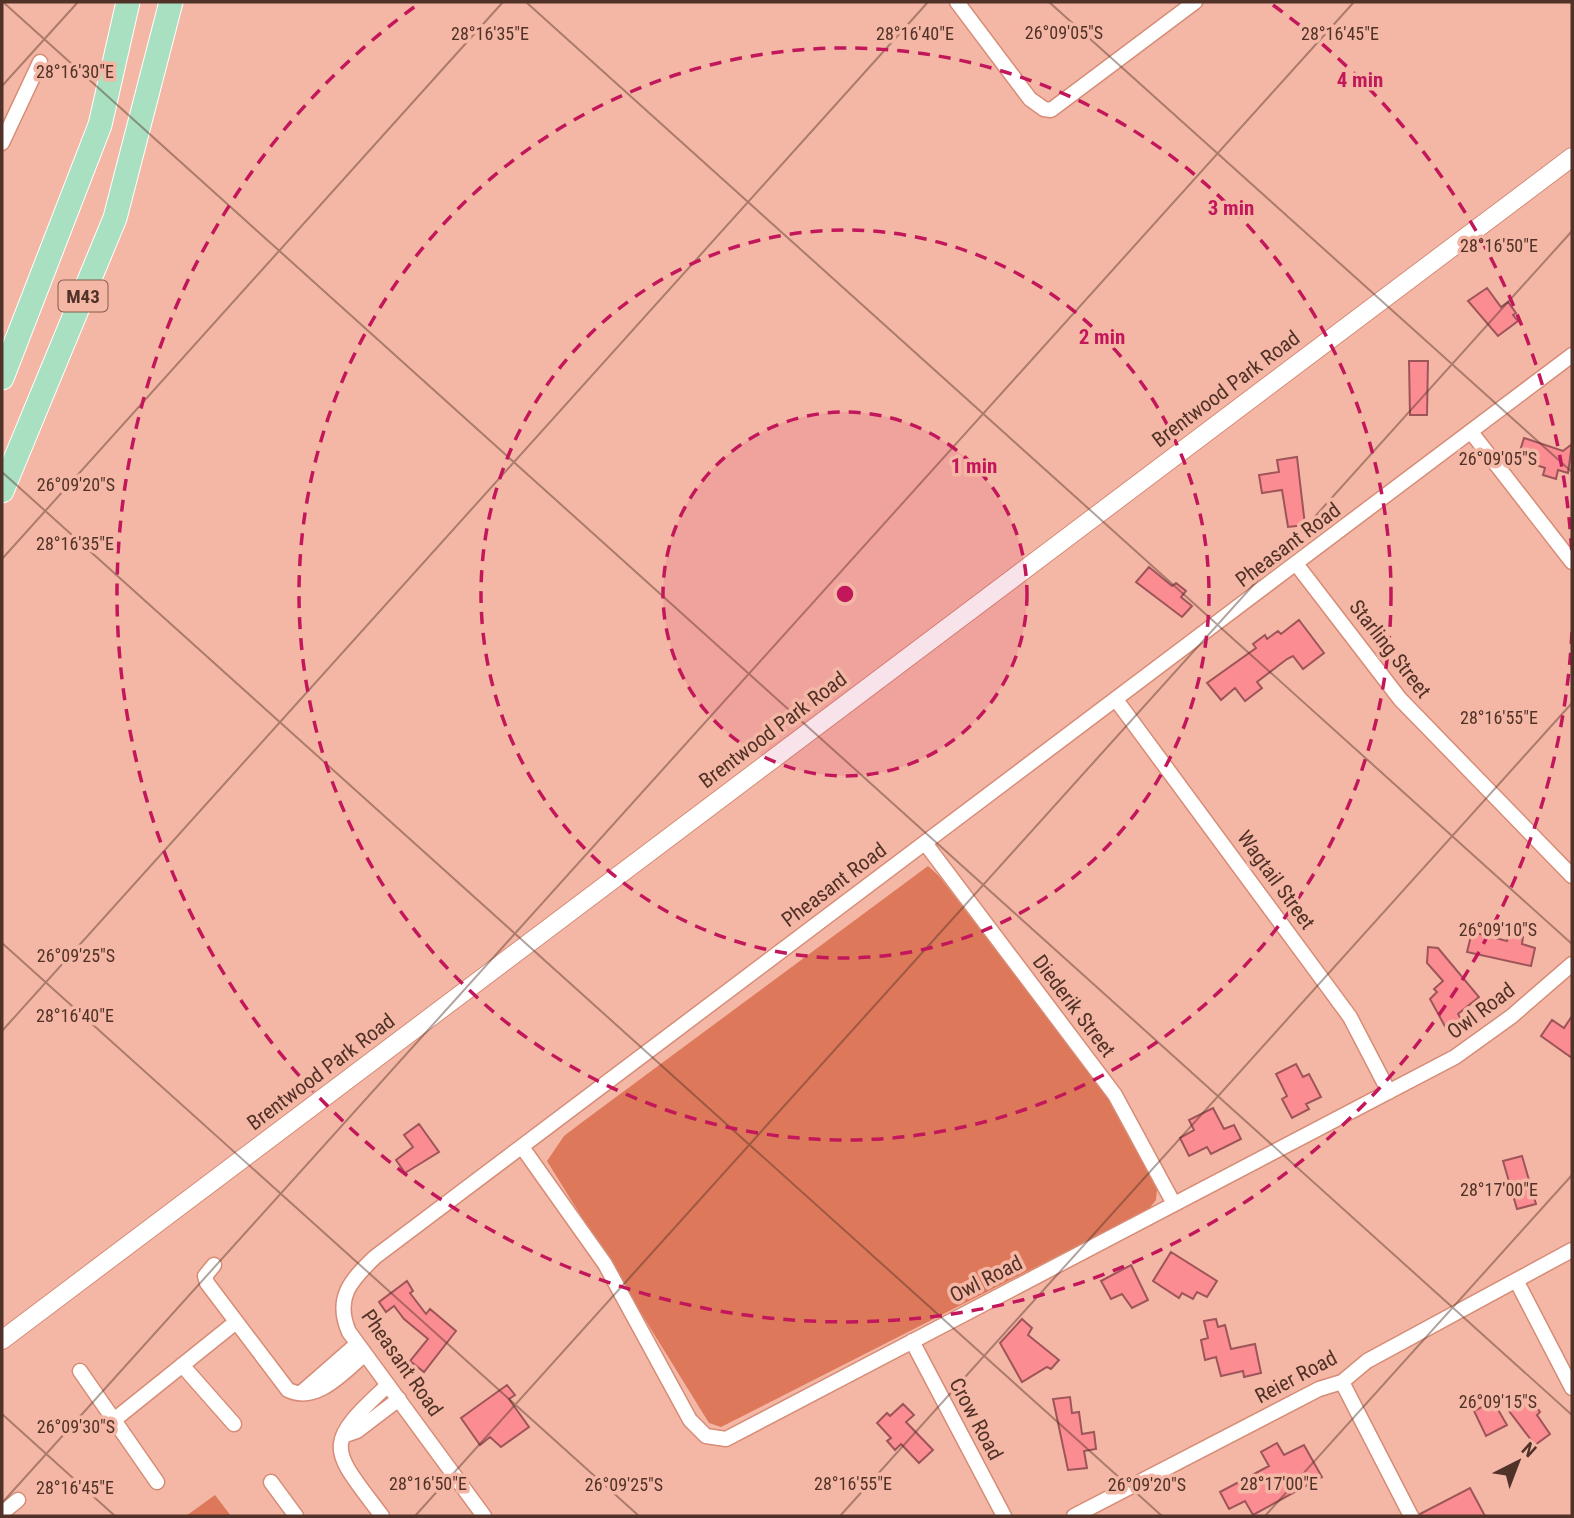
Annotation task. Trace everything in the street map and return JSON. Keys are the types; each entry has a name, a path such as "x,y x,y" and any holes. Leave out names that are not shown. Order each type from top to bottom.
{"main road":[{"name":"M43","path":"2,378 100,125 128,2"},
{"name":"M43","path":"2,491 11,449 115,218 171,2"}],"street":[{"path":"957,2 1030,99 1044,109 1051,110 1195,2"},
{"path":"2,143 40,62"},
{"name":"Brentwood Park Road","path":"2,1340 1572,157"},
{"name":"Pheasant Road","path":"484,1516 361,1349 344,1321 342,1297 354,1277 375,1257 1117,701 1572,355"},
{"path":"1471,432 1572,562"},
{"name":"Starling Street","path":"1297,565 1400,699 1572,876"},
{"name":"Wagtail Street","path":"1117,701 1350,1017 1389,1092"},
{"name":"Diederik Street","path":"925,843 1115,1095 1174,1205"},
{"name":"Owl Road","path":"522,1147 605,1264 690,1420 706,1436 721,1440 735,1436 1455,1057 1512,1016 1572,964"},
{"name":"Reier Road","path":"1074,1516 1319,1389 1342,1382 1367,1361 1572,1250"},
{"path":"214,1265 205,1279 282,1385 293,1393 322,1388 361,1349"},
{"path":"1517,1282 1572,1388"},
{"path":"114,1420 236,1322"},
{"name":"Crow Road","path":"912,1341 1004,1516"},
{"path":"182,1365 234,1424"},
{"path":"79,1371 157,1482"},
{"path":"1342,1382 1411,1516"},
{"path":"382,1516 345,1467 341,1454 342,1436 355,1414 388,1385"},
{"path":"342,1436 357,1431 399,1399"},
{"path":"271,1482 296,1516"},
{"path":"2,1513 18,1500"}],"shaded area":[{"path":"928,866 939,876 1112,1102 1157,1190 1156,1200 1148,1210 721,1427 709,1423 547,1161 564,1136"},
{"path":"215,1495 231,1516 186,1516"}],"building":[{"path":"1487,288 1501,307 1508,302 1518,321 1498,336 1468,301"},
{"path":"1409,361 1428,361 1427,415 1410,415"},
{"path":"1524,438 1563,451 1572,444 1568,473 1558,470 1556,479 1543,475 1545,468 1530,463 1525,456 1519,454"},
{"path":"1297,457 1305,525 1288,527 1282,490 1262,493 1259,475 1279,472 1277,460"},
{"path":"1149,567 1172,586 1176,583 1186,591 1181,597 1192,606 1182,617 1136,582"},
{"path":"1299,620 1324,653 1303,669 1293,656 1287,659 1257,682 1262,688 1245,701 1235,688 1221,700 1207,683 1256,648 1253,644 1265,635 1267,639 1278,631 1281,634"},
{"path":"1472,932 1507,941 1509,934 1523,937 1522,944 1535,948 1531,966 1467,952"},
{"path":"1428,947 1438,948 1479,997 1458,1014 1462,1021 1447,1030 1430,999 1437,992 1434,989 1443,981 1427,963"},
{"path":"1572,1016 1572,1058 1541,1036 1552,1020 1564,1028"},
{"path":"1296,1064 1303,1077 1309,1074 1321,1097 1306,1104 1309,1109 1292,1118 1282,1099 1287,1096 1276,1074"},
{"path":"1213,1108 1224,1129 1234,1125 1241,1139 1211,1154 1207,1147 1189,1156 1180,1138 1194,1130 1189,1120"},
{"path":"419,1124 439,1152 405,1173 396,1160 413,1147 404,1135"},
{"path":"1522,1156 1536,1204 1517,1209 1503,1161"},
{"path":"1171,1252 1217,1281 1207,1297 1197,1292 1193,1299 1182,1293 1179,1298 1153,1281"},
{"path":"1131,1265 1148,1300 1132,1308 1122,1294 1111,1299 1101,1281"},
{"path":"407,1281 413,1291 410,1293 426,1314 430,1309 456,1331 424,1372 410,1361 428,1339 404,1319 394,1306 386,1312 379,1302"},
{"path":"1022,1319 1032,1328 1028,1335 1059,1360 1051,1369 1047,1367 1022,1382 1000,1343"},
{"path":"1216,1319 1218,1327 1225,1325 1231,1349 1255,1344 1261,1373 1244,1377 1243,1371 1221,1376 1216,1357 1205,1360 1201,1340 1208,1338 1204,1321"},
{"path":"507,1385 515,1395 509,1399 529,1427 501,1447 490,1437 480,1445 461,1418"},
{"path":"1529,1396 1540,1412 1537,1415 1550,1434 1535,1445 1509,1411"},
{"path":"1070,1397 1072,1413 1079,1412 1082,1434 1094,1432 1096,1449 1084,1451 1087,1468 1068,1470 1053,1399"},
{"path":"1493,1401 1507,1425 1486,1436 1474,1411"},
{"path":"903,1404 914,1415 906,1422 933,1450 919,1463 901,1444 895,1450 887,1441 891,1438 877,1423 887,1413 890,1416"},
{"path":"1277,1443 1284,1455 1304,1445 1322,1477 1253,1515 1245,1501 1229,1509 1220,1492 1269,1466 1261,1452"},
{"path":"1470,1488 1485,1516 1421,1516 1420,1514"}]}
